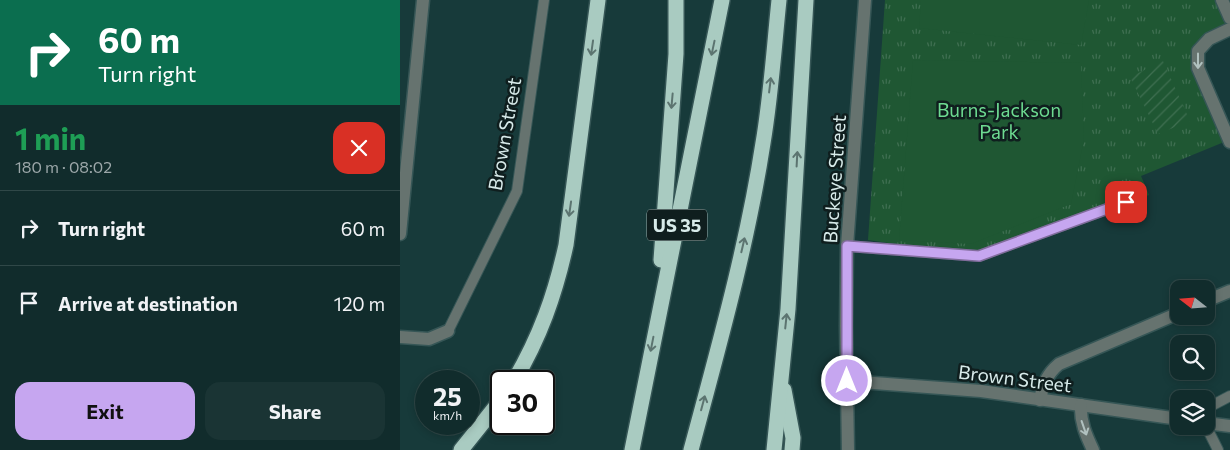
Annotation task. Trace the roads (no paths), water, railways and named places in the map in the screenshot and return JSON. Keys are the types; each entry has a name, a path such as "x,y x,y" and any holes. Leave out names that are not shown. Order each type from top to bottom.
{"highway":[{"path":"521,370 546,318 558,281 566,245 598,0"},
{"path":"658,316 676,54 676,0"},
{"name":"US 35","path":"632,450 722,0"},
{"path":"691,450 749,219 763,143 779,0"},
{"path":"774,450 788,309 806,0"},
{"path":"781,369 793,438 792,450"},
{"path":"461,450 490,414"}],"street":[{"path":"400,234 423,0"},
{"name":"Buckeye Street","path":"848,450 847,246 865,0"},
{"path":"1222,0 1230,18"},
{"path":"1230,29 1209,39 1198,51 1198,68 1230,142"},
{"path":"1215,297 1230,291"},
{"path":"1040,400 1044,382 1051,371 1059,364 1170,317"},
{"name":"Brown Street","path":"400,338 429,339 448,331"},
{"name":"Brown Street","path":"847,381 981,391 1170,418"},
{"path":"1081,405 1084,430 1093,450"},
{"path":"1215,425 1230,426"}],"lane":[{"name":"Brown Street","path":"448,331 517,191 544,0"},
{"path":"847,246 979,256 1126,202"},
{"path":"1215,404 1230,396"},
{"path":"1211,435 1218,450"}],"park label":[{"name":"Burns-Jackson Park","path":"999,120"}]}
